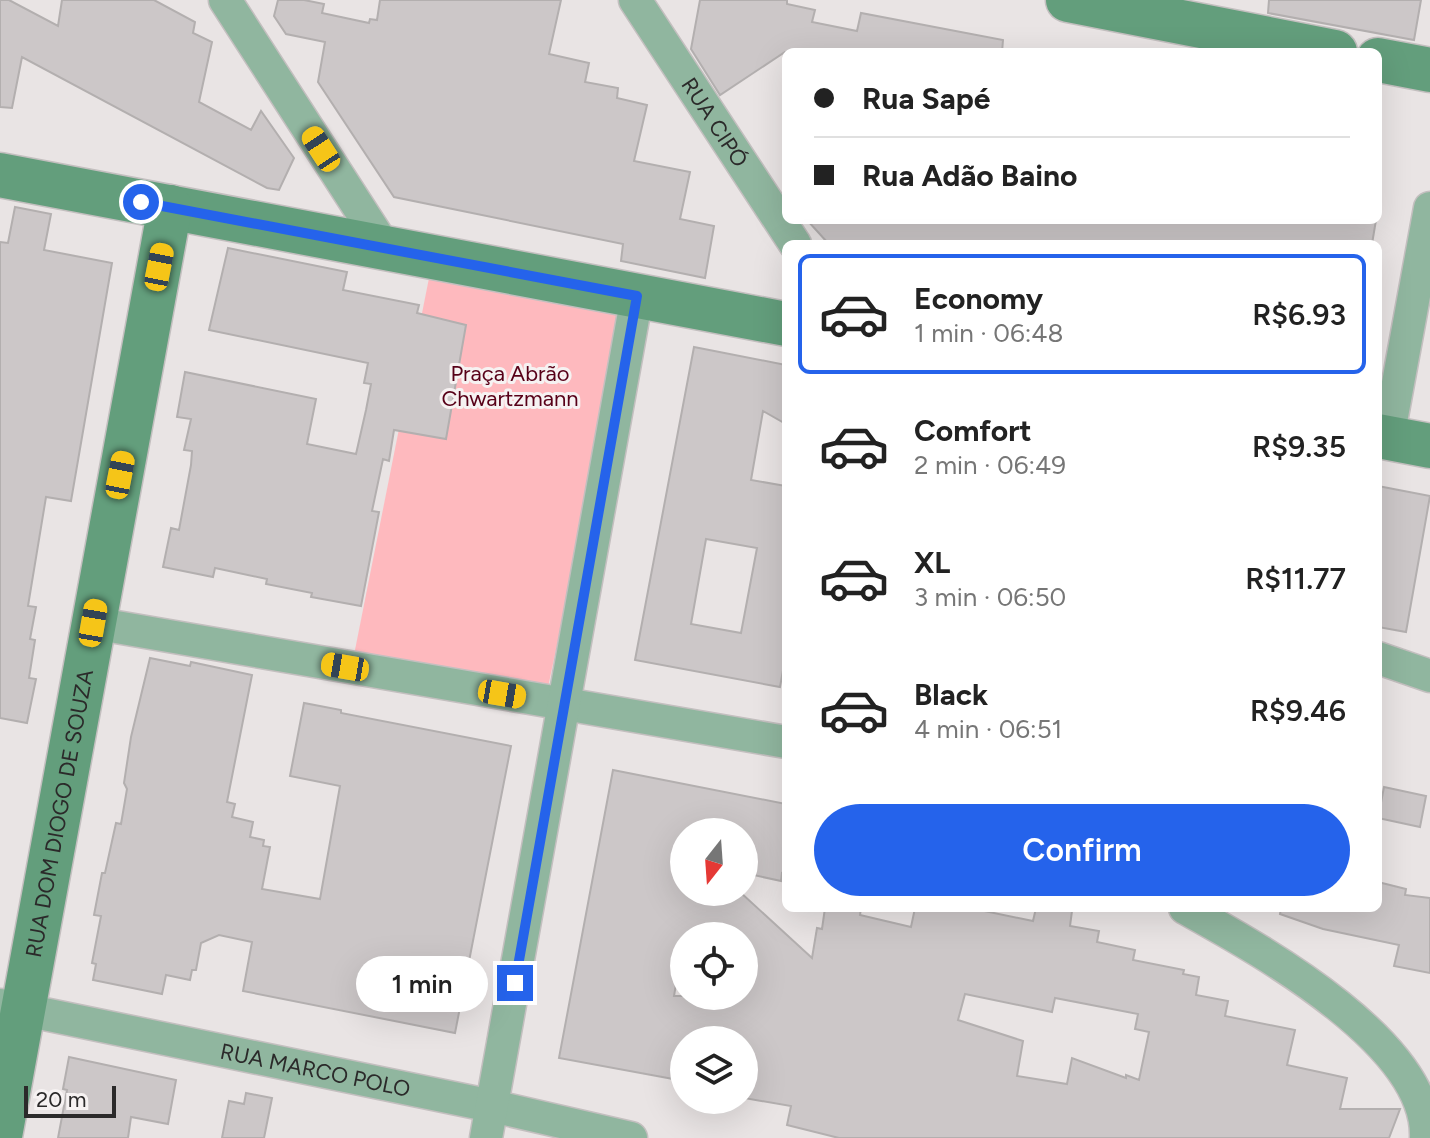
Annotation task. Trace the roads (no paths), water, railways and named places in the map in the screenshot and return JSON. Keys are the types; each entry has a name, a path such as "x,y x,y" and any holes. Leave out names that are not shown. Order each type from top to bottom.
{"street":[{"path":"225,0 385,248"},
{"name":"RUA CIPÓ","path":"635,0 792,240"},
{"path":"1068,0 1314,48"},
{"path":"1382,61 1430,70"},
{"path":"0,175 782,323"},
{"name":"RUA DOM DIOGO DE SOUZA","path":"0,1136 12,1008 93,623 170,207"},
{"path":"1399,440 1430,208"},
{"path":"486,1138 637,296"},
{"path":"93,623 782,741"},
{"path":"1382,659 1430,676"},
{"path":"1192,912 1301,972 1361,1015 1396,1046 1416,1075 1427,1102 1426,1138"},
{"name":"RUA MARCO POLO","path":"12,1008 492,1106 631,1138"}],"park label":[{"name":"Praça Abrão Chwartzmann","path":"510,386"}]}
